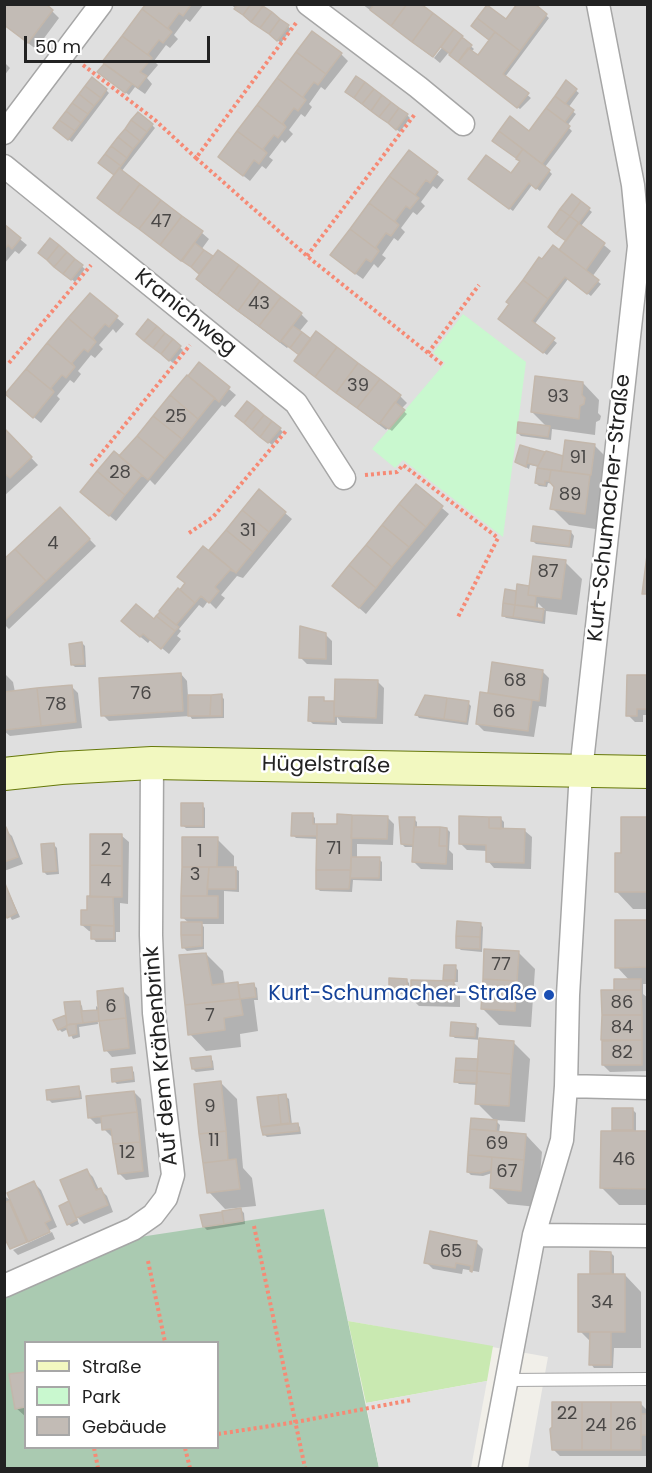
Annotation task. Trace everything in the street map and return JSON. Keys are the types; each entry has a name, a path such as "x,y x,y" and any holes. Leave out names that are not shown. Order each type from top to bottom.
{"street":[{"path":"4,133 101,4"},
{"name":"Kurt-Schumacher-Straße","path":"490,1468 534,1235 562,1140 581,771 643,247 598,4"},
{"path":"308,5 429,95 463,124"},
{"name":"Kranichweg","path":"4,166 296,403 344,478"},
{"name":"Hügelstraße","path":"4,774 152,763 648,772"},
{"name":"Auf dem Krähenbrink","path":"4,1286 133,1229 153,1215 166,1198 173,1175 154,1013 151,935 152,763"},
{"path":"566,1086 648,1088"},
{"path":"534,1235 648,1236"}],"lane":[{"path":"508,1380 648,1379"}],"path":[{"path":"196,158 308,5"},
{"path":"64,51 155,120 307,256 443,365"},
{"path":"307,256 429,95"},
{"path":"9,363 105,249"},
{"path":"428,352 479,285"},
{"path":"91,466 204,329"},
{"path":"189,533 213,518 302,412"},
{"path":"344,478 397,472 403,465 498,538 457,619"},
{"path":"254,1226 305,1468"},
{"path":"148,1261 165,1341"},
{"path":"219,1434 411,1400"},
{"path":"94,1449 98,1468"},
{"path":"185,1449 190,1468"}],"shaded area":[{"path":"5,5 647,5 647,1468 528,1468 548,1357 348,1321 324,1209 5,1297"},
{"path":"487,1381 471,1468 379,1468 366,1403"}],"green space":[{"path":"463,314 526,362 503,537 403,460 395,468 372,449 445,363 433,353"},
{"path":"324,1209 379,1468 5,1468 4,1297 140,1237"},
{"path":"348,1321 493,1346 487,1381 366,1403"}],"building":[{"path":"4,4 46,4 53,10 28,43 4,25"},
{"path":"146,4 191,5 183,16 179,13 168,28 172,32 142,9"},
{"path":"238,4 251,4 243,15 234,9"},
{"path":"251,4 263,6 251,22 243,15"},
{"path":"374,4 407,4 391,26 370,10"},
{"path":"407,4 421,4 433,13 412,42 391,26"},
{"path":"517,4 535,4 547,14 520,51 477,18 487,5 506,19"},
{"path":"263,6 272,12 260,28 251,22"},
{"path":"142,9 172,32 163,43 159,40 148,54 152,58 122,36"},
{"path":"272,12 280,19 269,34 260,28"},
{"path":"433,13 454,29 433,57 412,42"},
{"path":"477,18 495,32 489,40 471,26"},
{"path":"280,19 289,25 277,41 269,34"},
{"path":"454,29 463,36 450,54 441,47"},
{"path":"312,31 342,53 326,74 296,52"},
{"path":"495,32 520,51 503,74 529,93 517,108 458,62 468,48 478,55"},
{"path":"122,36 152,58 140,72 147,76 138,88 102,62"},
{"path":"462,37 472,45 458,62 449,55"},
{"path":"296,52 326,74 318,85 314,82 303,97 306,100 277,78"},
{"path":"104,64 132,84 125,93 97,72"},
{"path":"356,76 365,82 354,98 345,92"},
{"path":"92,77 107,89 101,98 85,86"},
{"path":"277,78 306,100 298,111 294,108 283,123 286,127 257,105"},
{"path":"566,80 577,89 565,104 555,96"},
{"path":"365,82 374,89 362,104 354,98"},
{"path":"85,86 101,98 94,106 79,94"},
{"path":"374,89 382,95 371,111 362,104"},
{"path":"79,94 94,106 88,114 72,103"},
{"path":"382,95 391,102 379,117 371,111"},
{"path":"555,96 574,110 565,122 546,108"},
{"path":"391,102 399,108 388,123 379,117"},
{"path":"72,103 88,114 81,123 66,111"},
{"path":"257,105 286,127 278,138 274,135 263,149 267,153 237,131"},
{"path":"399,108 408,114 396,130 388,123"},
{"path":"546,108 570,126 542,164 499,131 510,116 529,131"},
{"path":"66,111 81,123 75,131 59,120"},
{"path":"138,112 153,124 147,132 131,120"},
{"path":"59,120 75,131 68,140 53,128"},
{"path":"131,120 147,132 140,141 125,129"},
{"path":"125,129 140,141 133,149 118,137"},
{"path":"237,131 267,153 259,164 254,160 243,176 218,157"},
{"path":"499,131 523,149 516,158 492,141"},
{"path":"118,137 133,149 127,158 111,146"},
{"path":"111,146 127,158 121,166 105,154"},
{"path":"523,149 550,170 536,189 529,183 509,209 468,179 486,155 511,173 520,161 516,159"},
{"path":"409,150 438,172 430,183 426,180 415,195 419,198 389,176"},
{"path":"105,154 121,166 114,175 98,163"},
{"path":"119,168 140,184 118,214 97,198"},
{"path":"389,176 419,198 410,209 406,206 395,221 399,225 369,203"},
{"path":"140,184 161,200 139,229 118,214"},
{"path":"572,194 581,201 570,216 560,209"},
{"path":"161,200 182,216 160,245 139,229"},
{"path":"581,201 590,208 579,223 570,216"},
{"path":"369,203 399,225 391,236 386,233 376,247 379,251 350,229"},
{"path":"560,209 570,216 556,234 548,227"},
{"path":"182,216 203,231 181,261 160,245"},
{"path":"570,216 579,223 566,241 556,234"},
{"path":"578,223 605,243 586,270 559,250"},
{"path":"4,224 21,238 12,249 8,245 4,250"},
{"path":"350,229 379,251 371,262 366,259 355,274 330,255"},
{"path":"50,238 59,245 47,260 38,253"},
{"path":"195,243 204,250 191,267 182,261"},
{"path":"59,245 67,252 54,267 47,260"},
{"path":"553,245 599,280 587,294 565,277 548,299 523,280 539,257 542,259"},
{"path":"204,250 213,256 199,274 191,267"},
{"path":"218,250 239,265 217,295 196,279"},
{"path":"67,252 75,259 63,274 54,267"},
{"path":"75,259 83,265 71,280 63,274"},
{"path":"239,265 260,281 238,311 217,295"},
{"path":"523,280 548,299 532,321 555,338 543,353 498,319 509,304 506,302"},
{"path":"260,281 281,297 259,326 238,311"},
{"path":"90,293 118,316 109,327 105,324 93,338 96,342 68,318"},
{"path":"281,297 302,313 280,342 259,326"},
{"path":"68,318 96,342 88,352 84,349 72,363 75,367 47,343"},
{"path":"148,319 157,326 144,341 136,334"},
{"path":"157,326 165,333 153,348 144,341"},
{"path":"293,326 302,332 290,348 281,341"},
{"path":"316,331 337,347 315,377 294,361"},
{"path":"302,332 311,339 299,355 290,348"},
{"path":"165,333 173,339 161,354 153,348"},
{"path":"173,339 181,346 169,361 161,354"},
{"path":"47,343 75,367 66,378 62,375 51,388 54,392 26,369"},
{"path":"337,347 358,363 336,393 315,377"},
{"path":"199,362 230,387 219,402 188,376"},
{"path":"358,363 380,379 357,408 336,393"},
{"path":"26,369 54,392 33,418 5,394"},
{"path":"187,375 215,398 198,419 170,395"},
{"path":"535,376 583,382 582,395 585,398 584,404 580,406 579,419 531,412"},
{"path":"380,379 401,395 379,424 357,408"},
{"path":"170,395 198,419 182,439 153,416"},
{"path":"247,401 256,408 244,423 235,416"},
{"path":"395,402 405,410 389,429 380,423"},
{"path":"256,408 264,415 252,430 244,423"},
{"path":"264,415 272,421 260,437 252,430"},
{"path":"153,416 182,439 165,459 137,436"},
{"path":"272,421 281,428 268,443 260,437"},
{"path":"518,422 550,426 548,437 517,433"},
{"path":"4,428 32,457 10,478 4,473"},
{"path":"137,436 165,459 148,480 119,456"},
{"path":"565,440 595,444 591,475 561,471"},
{"path":"520,445 530,448 526,467 515,462"},
{"path":"530,448 545,452 538,466 527,463"},
{"path":"114,451 142,475 125,495 97,471"},
{"path":"546,451 563,456 561,471 537,468"},
{"path":"537,468 551,470 549,481 545,481 545,485 535,483"},
{"path":"551,470 590,475 585,514 550,509 554,487 549,481"},
{"path":"97,471 125,495 109,516 80,492"},
{"path":"416,484 443,506 426,527 399,504"},
{"path":"259,489 286,512 269,532 242,510"},
{"path":"399,504 426,527 409,547 382,525"},
{"path":"60,507 90,539 46,581 15,549"},
{"path":"242,510 269,532 253,552 226,530"},
{"path":"382,525 409,547 392,567 366,545"},
{"path":"533,526 571,531 569,546 531,541"},
{"path":"226,530 253,552 236,573 209,550"},
{"path":"366,545 392,567 376,588 349,565"},
{"path":"203,546 235,572 230,570 215,587 219,591 209,603 201,596 195,603 180,590 185,583 177,577"},
{"path":"15,549 46,581 4,621 4,559"},
{"path":"647,555 648,594 642,594"},
{"path":"533,556 566,560 561,599 528,595"},
{"path":"349,565 376,588 359,608 332,586"},
{"path":"517,584 529,586 528,595 536,596 535,607 515,605"},
{"path":"178,588 195,603 176,625 159,611"},
{"path":"505,589 516,591 515,605 503,603"},
{"path":"503,603 515,605 513,617 502,616"},
{"path":"136,604 154,619 156,616 175,631 161,649 143,634 140,637 121,621"},
{"path":"515,605 544,609 542,621 513,617"},
{"path":"160,612 179,627 175,631 156,616"},
{"path":"300,626 326,633 326,659 299,658"},
{"path":"82,642 84,664 71,665 69,644"},
{"path":"492,662 543,670 539,701 488,693"},
{"path":"181,673 183,711 101,716 99,678"},
{"path":"627,675 648,675 648,709 637,709 637,716 626,716"},
{"path":"335,679 378,680 376,718 334,716"},
{"path":"72,685 76,722 41,726 37,688"},
{"path":"37,688 41,726 4,730 4,692"},
{"path":"480,692 532,700 528,731 476,724"},
{"path":"222,694 222,716 210,716 211,695"},
{"path":"188,695 211,695 210,716 188,716"},
{"path":"425,695 447,698 444,719 415,715"},
{"path":"309,697 324,697 324,701 334,701 334,722 308,721"},
{"path":"447,698 469,701 466,722 444,719"},
{"path":"181,803 203,803 203,826 181,826"},
{"path":"292,813 313,813 313,824 317,824 317,836 291,836"},
{"path":"337,814 352,815 351,870 316,870 317,824 337,824"},
{"path":"352,815 388,816 387,839 351,838"},
{"path":"459,816 489,817 489,828 525,829 524,863 486,862 486,845 459,844"},
{"path":"399,817 415,817 413,845 401,844"},
{"path":"489,817 501,817 501,829 489,828"},
{"path":"621,817 648,817 648,892 615,892 615,853 621,853"},
{"path":"6,827 18,857 4,862 4,828"},
{"path":"414,827 440,827 439,846 447,846 446,864 412,862"},
{"path":"440,827 447,828 447,846 439,846"},
{"path":"90,834 122,834 122,866 90,865"},
{"path":"182,837 218,837 217,867 182,867"},
{"path":"54,843 57,871 43,872 41,844"},
{"path":"351,857 380,857 379,878 350,878"},
{"path":"90,865 122,866 122,897 90,897"},
{"path":"182,867 209,867 207,896 181,896"},
{"path":"209,867 236,867 236,889 207,889"},
{"path":"316,870 351,870 349,889 316,889"},
{"path":"4,881 17,913 7,918 4,910"},
{"path":"87,896 113,897 114,926 81,925 81,910 87,910"},
{"path":"181,896 218,896 218,918 181,918"},
{"path":"615,920 648,920 648,967 615,968"},
{"path":"457,921 481,923 480,937 456,936"},
{"path":"181,922 202,922 202,935 181,935"},
{"path":"91,925 114,926 114,939 91,939"},
{"path":"181,935 202,935 202,946 182,948"},
{"path":"456,936 480,937 480,949 456,948"},
{"path":"484,949 519,951 517,981 483,979"},
{"path":"206,953 212,985 238,982 240,999 185,1005 179,955"},
{"path":"444,965 456,965 455,980 443,980"},
{"path":"389,978 407,979 407,992 389,991"},
{"path":"483,979 517,981 515,1011 481,1009"},
{"path":"614,979 641,979 641,990 614,990"},
{"path":"411,980 454,981 453,1001 411,999"},
{"path":"254,983 256,997 240,999 238,985"},
{"path":"123,988 126,1018 99,1021 97,991"},
{"path":"601,990 641,990 642,1015 602,1015"},
{"path":"240,999 243,1015 224,1018 225,1030 188,1035 185,1005"},
{"path":"80,1001 83,1023 67,1025 64,1002"},
{"path":"98,1010 99,1021 83,1023 81,1011"},
{"path":"66,1015 67,1026 58,1030 53,1020"},
{"path":"602,1015 642,1015 642,1040 601,1040"},
{"path":"126,1018 129,1048 104,1051 99,1021"},
{"path":"451,1022 476,1024 475,1037 450,1036"},
{"path":"76,1024 77,1034 69,1036 66,1026"},
{"path":"479,1038 514,1041 511,1074 477,1071"},
{"path":"642,1040 642,1065 602,1065 602,1041"},
{"path":"211,1056 212,1067 192,1069 190,1058"},
{"path":"456,1058 478,1059 477,1071 455,1070"},
{"path":"132,1067 133,1079 112,1082 111,1069"},
{"path":"455,1070 477,1071 477,1083 454,1082"},
{"path":"477,1071 511,1074 509,1106 475,1104"},
{"path":"221,1081 226,1131 199,1134 194,1084"},
{"path":"79,1086 80,1097 47,1100 46,1090"},
{"path":"134,1091 137,1112 88,1118 86,1096"},
{"path":"286,1094 290,1123 281,1124 278,1095"},
{"path":"278,1095 281,1124 261,1127 257,1097"},
{"path":"612,1108 633,1108 633,1130 612,1130"},
{"path":"137,1112 140,1142 113,1144 111,1129 102,1130 101,1116"},
{"path":"471,1118 497,1120 496,1131 470,1129"},
{"path":"298,1123 299,1131 263,1135 261,1127"},
{"path":"470,1129 526,1134 524,1160 468,1155"},
{"path":"226,1131 228,1160 203,1163 199,1134"},
{"path":"601,1131 648,1131 648,1189 600,1188"},
{"path":"140,1142 143,1171 118,1174 113,1144"},
{"path":"468,1155 492,1157 491,1170 480,1173 467,1172"},
{"path":"492,1157 524,1160 521,1191 490,1188"},
{"path":"236,1159 240,1189 207,1193 203,1163"},
{"path":"87,1169 96,1190 101,1188 108,1205 76,1218 60,1180"},
{"path":"34,1181 51,1220 45,1223 50,1232 28,1242 7,1193"},
{"path":"9,1201 27,1242 10,1249 4,1237 4,1203"},
{"path":"69,1201 77,1220 67,1225 59,1206"},
{"path":"241,1208 243,1221 224,1224 222,1211"},
{"path":"222,1212 224,1224 203,1227 200,1215"},
{"path":"430,1231 477,1241 472,1272 470,1271 471,1266 456,1263 455,1268 424,1263"},
{"path":"590,1251 611,1252 611,1273 590,1274"},
{"path":"578,1274 625,1274 625,1332 578,1332"},
{"path":"590,1332 611,1332 611,1365 589,1365"},
{"path":"24,1372 24,1407 15,1409 9,1374"},
{"path":"552,1402 582,1402 582,1450 552,1450 550,1429 552,1427"},
{"path":"582,1402 611,1402 611,1450 582,1450"},
{"path":"611,1402 641,1402 641,1450 611,1450"},
{"path":"641,1414 648,1414 648,1435 641,1435"}],"place":[{"name":"Kurt-Schumacher-Straße","path":"549,995"}]}
